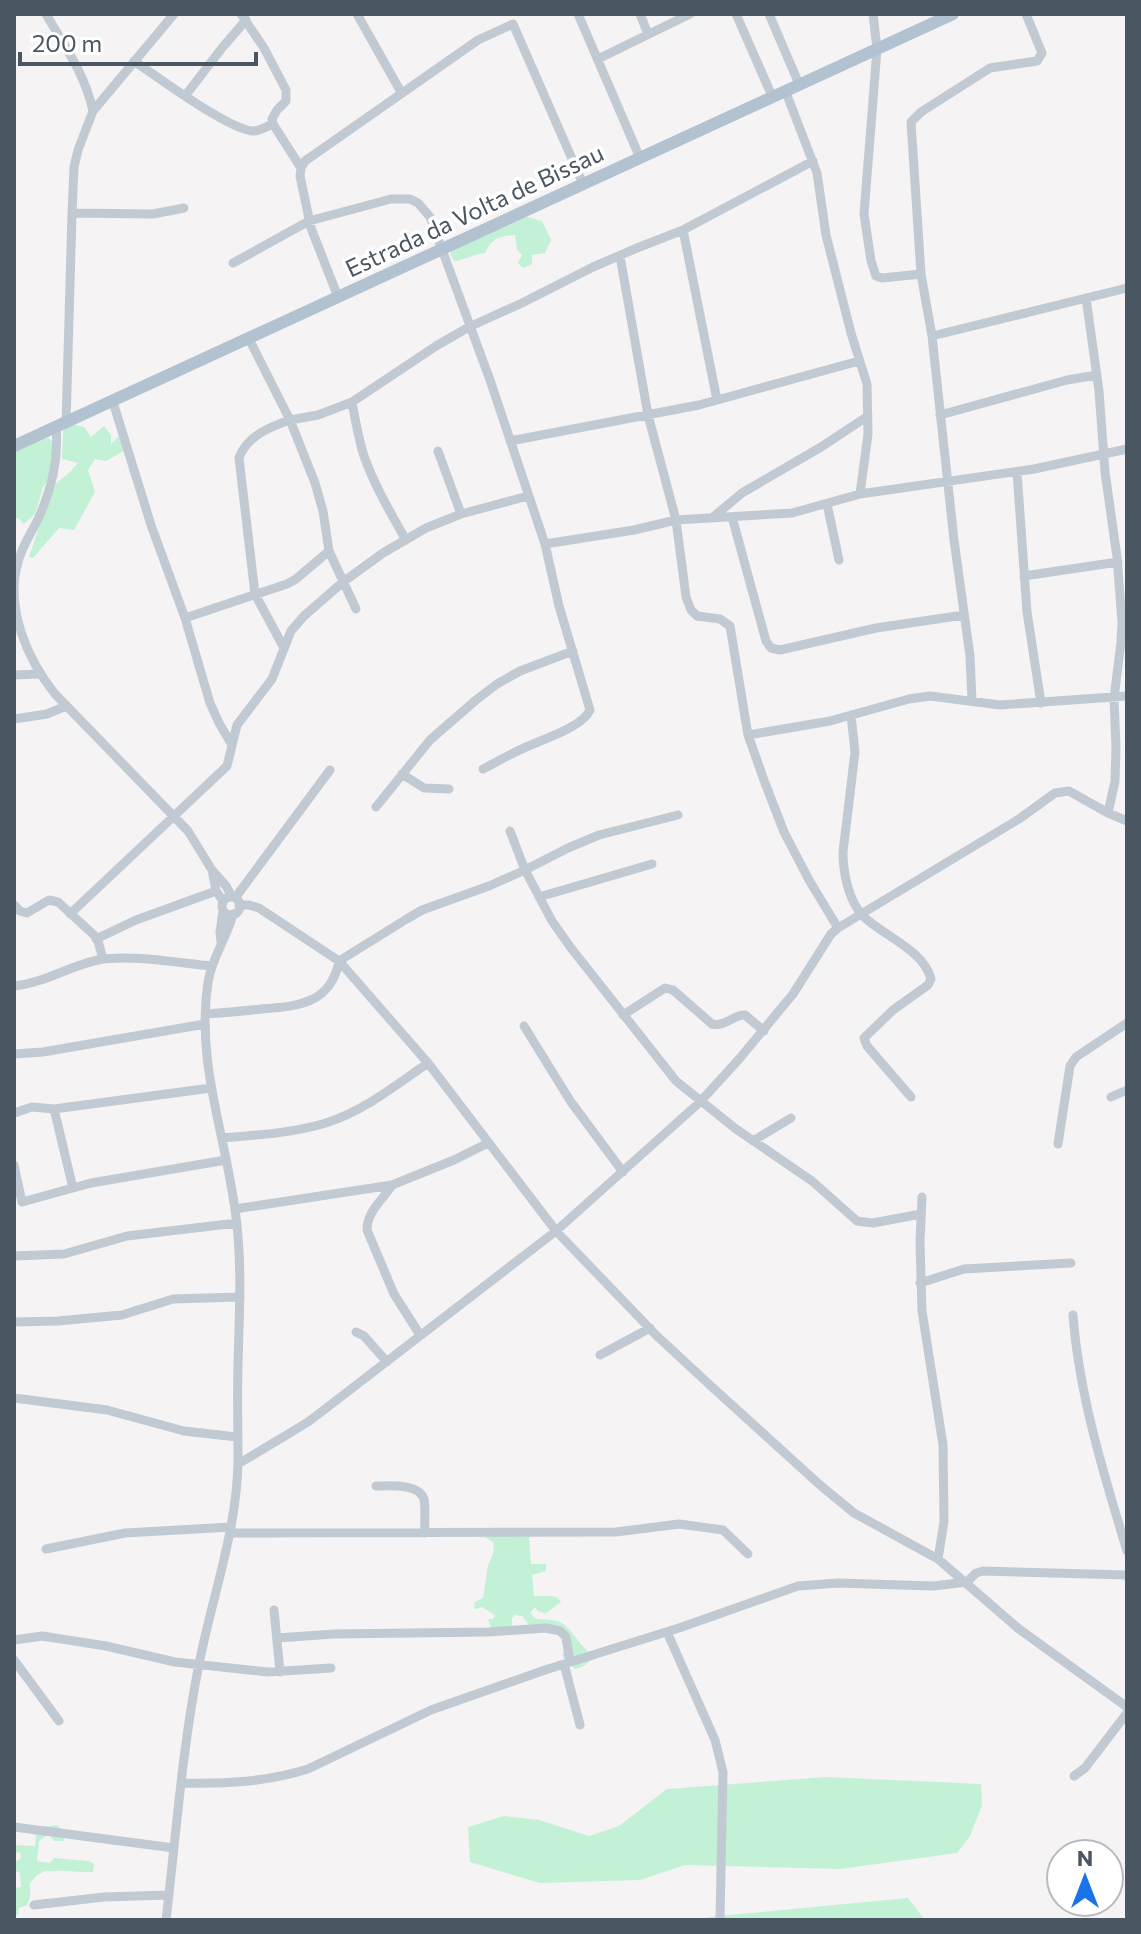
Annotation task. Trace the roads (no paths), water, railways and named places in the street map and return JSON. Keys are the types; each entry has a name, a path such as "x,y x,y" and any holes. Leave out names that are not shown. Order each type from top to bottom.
{"main road":[{"name":"Estrada da Volta de Bissau","path":"14,446 953,14"}],"street":[{"path":"46,14 82,74 93,111"},
{"path":"174,14 93,111 74,167 57,458 41,511 18,562 15,614 39,674 66,706 175,816 226,886 231,904"},
{"path":"357,14 401,92"},
{"path":"509,14 583,184"},
{"path":"578,14 640,158"},
{"path":"640,14 648,34"},
{"path":"598,59 690,14"},
{"path":"736,14 772,96"},
{"path":"769,14 799,84"},
{"path":"873,14 877,49 864,200 866,234 876,276 921,274"},
{"path":"972,701 970,656 932,336 921,274 910,129 911,122 921,112 990,68 1037,61 1041,57 1040,46 1026,14"},
{"path":"185,96 244,17 286,90 286,101 272,119 301,168"},
{"path":"338,297 309,221 301,186 301,168 305,161 478,40 513,24"},
{"path":"134,61 235,125 254,131 273,124"},
{"path":"785,90 817,173 826,235 867,384 868,416 860,494"},
{"path":"284,648 255,594 239,458 242,447 256,435 290,420 318,415 352,402 469,327 593,267 683,230 813,161"},
{"path":"233,263 309,221 391,199 410,199 430,217 490,380 545,544 559,606 590,710 587,716 568,729 483,769"},
{"path":"72,213 153,214 184,208"},
{"path":"683,230 717,400"},
{"path":"620,256 648,415 676,520 686,597 697,616 720,619 730,626 748,735 784,832 838,928"},
{"path":"932,336 1127,288"},
{"path":"1086,298 1097,375 1107,492 1118,562 1121,642 1114,698 1115,781 1108,813"},
{"path":"249,339 290,420 315,483 329,551 356,609"},
{"path":"510,441 717,400 859,361"},
{"path":"940,415 1067,380 1097,375"},
{"path":"113,402 210,703 232,745"},
{"path":"352,402 367,464 406,540"},
{"path":"712,518 742,493 868,416"},
{"path":"545,544 676,520 792,513 860,494 1017,472 1127,449"},
{"path":"438,451 461,514"},
{"path":"1017,472 1028,624 1041,703"},
{"path":"70,914 227,766 237,725 272,679 297,622 343,582 383,553 426,528 461,514 528,496"},
{"path":"827,504 839,560"},
{"path":"732,517 766,641 771,648 780,650 876,628 964,615"},
{"path":"185,618 287,584 329,551"},
{"path":"1024,576 1118,562"},
{"path":"376,807 430,740 497,684 520,671 573,651"},
{"path":"14,675 39,674"},
{"path":"748,735 830,721 920,697 937,696 1000,705 1127,696"},
{"path":"14,719 47,714 66,706"},
{"path":"851,715 855,752 845,829 843,868 847,886 862,915 906,948 931,979 928,985 893,1010 864,1038 867,1046 911,1097"},
{"path":"166,1920 189,1717 230,1530 238,1464 240,1297 237,1223 206,1051 207,995 212,966 221,942 220,932 231,904 330,770"},
{"path":"402,774 424,788 449,789"},
{"path":"238,1464 308,1422 556,1231 623,1172 700,1102 764,1031 838,928 1019,819 1055,793 1069,791 1127,821"},
{"path":"14,1054 43,1052 205,1019 308,1003 335,979 339,961 422,910 525,870 599,835 678,815"},
{"path":"510,831 525,870 552,921 676,1081 753,1141 812,1181 857,1221 873,1223 921,1214"},
{"path":"539,897 652,864"},
{"path":"212,870 216,891 231,904 259,908 339,961 428,1063 556,1231 712,1387 854,1513 938,1559 1019,1629 1127,1707"},
{"path":"96,939 171,906 216,891"},
{"path":"14,905 27,913 49,900 58,902 96,939 103,959"},
{"path":"14,986 34,983 103,959 212,966"},
{"path":"623,1015 665,988 673,990 712,1024 721,1025 745,1015 764,1031"},
{"path":"1058,1144 1070,1066 1076,1057 1127,1023"},
{"path":"524,1026 571,1102 623,1172"},
{"path":"222,1138 327,1123 349,1114 428,1063"},
{"path":"14,1113 32,1107 54,1109 211,1088"},
{"path":"1111,1097 1127,1090"},
{"path":"54,1109 73,1188"},
{"path":"753,1141 791,1118"},
{"path":"235,1209 392,1185 488,1143"},
{"path":"14,1165 22,1202 73,1188 226,1160"},
{"path":"392,1185 370,1214 367,1230 394,1294 420,1335"},
{"path":"922,1197 922,1311 943,1445 944,1522 938,1559"},
{"path":"14,1256 64,1254 115,1238 237,1223"},
{"path":"920,1283 964,1269 1071,1263"},
{"path":"14,1322 122,1315 173,1299 240,1297"},
{"path":"1073,1315 1085,1398 1127,1551"},
{"path":"600,1355 650,1328"},
{"path":"356,1332 364,1336 387,1362"},
{"path":"14,1398 107,1410 184,1431 237,1437"},
{"path":"376,1486 399,1486 414,1489 422,1495 425,1533"},
{"path":"46,1549 125,1533 230,1530 616,1532 679,1524 723,1530 748,1554"},
{"path":"182,1783 249,1782 308,1769 431,1710 798,1586 838,1583 920,1586 967,1582 983,1571 1127,1575"},
{"path":"274,1610 280,1672"},
{"path":"277,1638 546,1628 560,1631 566,1637 567,1663 580,1725"},
{"path":"667,1632 720,1753 723,1772 720,1920"},
{"path":"14,1640 42,1636 199,1665 280,1672 331,1668"},
{"path":"14,1660 59,1721"},
{"path":"1074,1776 1085,1768 1127,1713"},
{"path":"14,1827 174,1848"},
{"path":"34,1905 104,1897 169,1895"}]}
